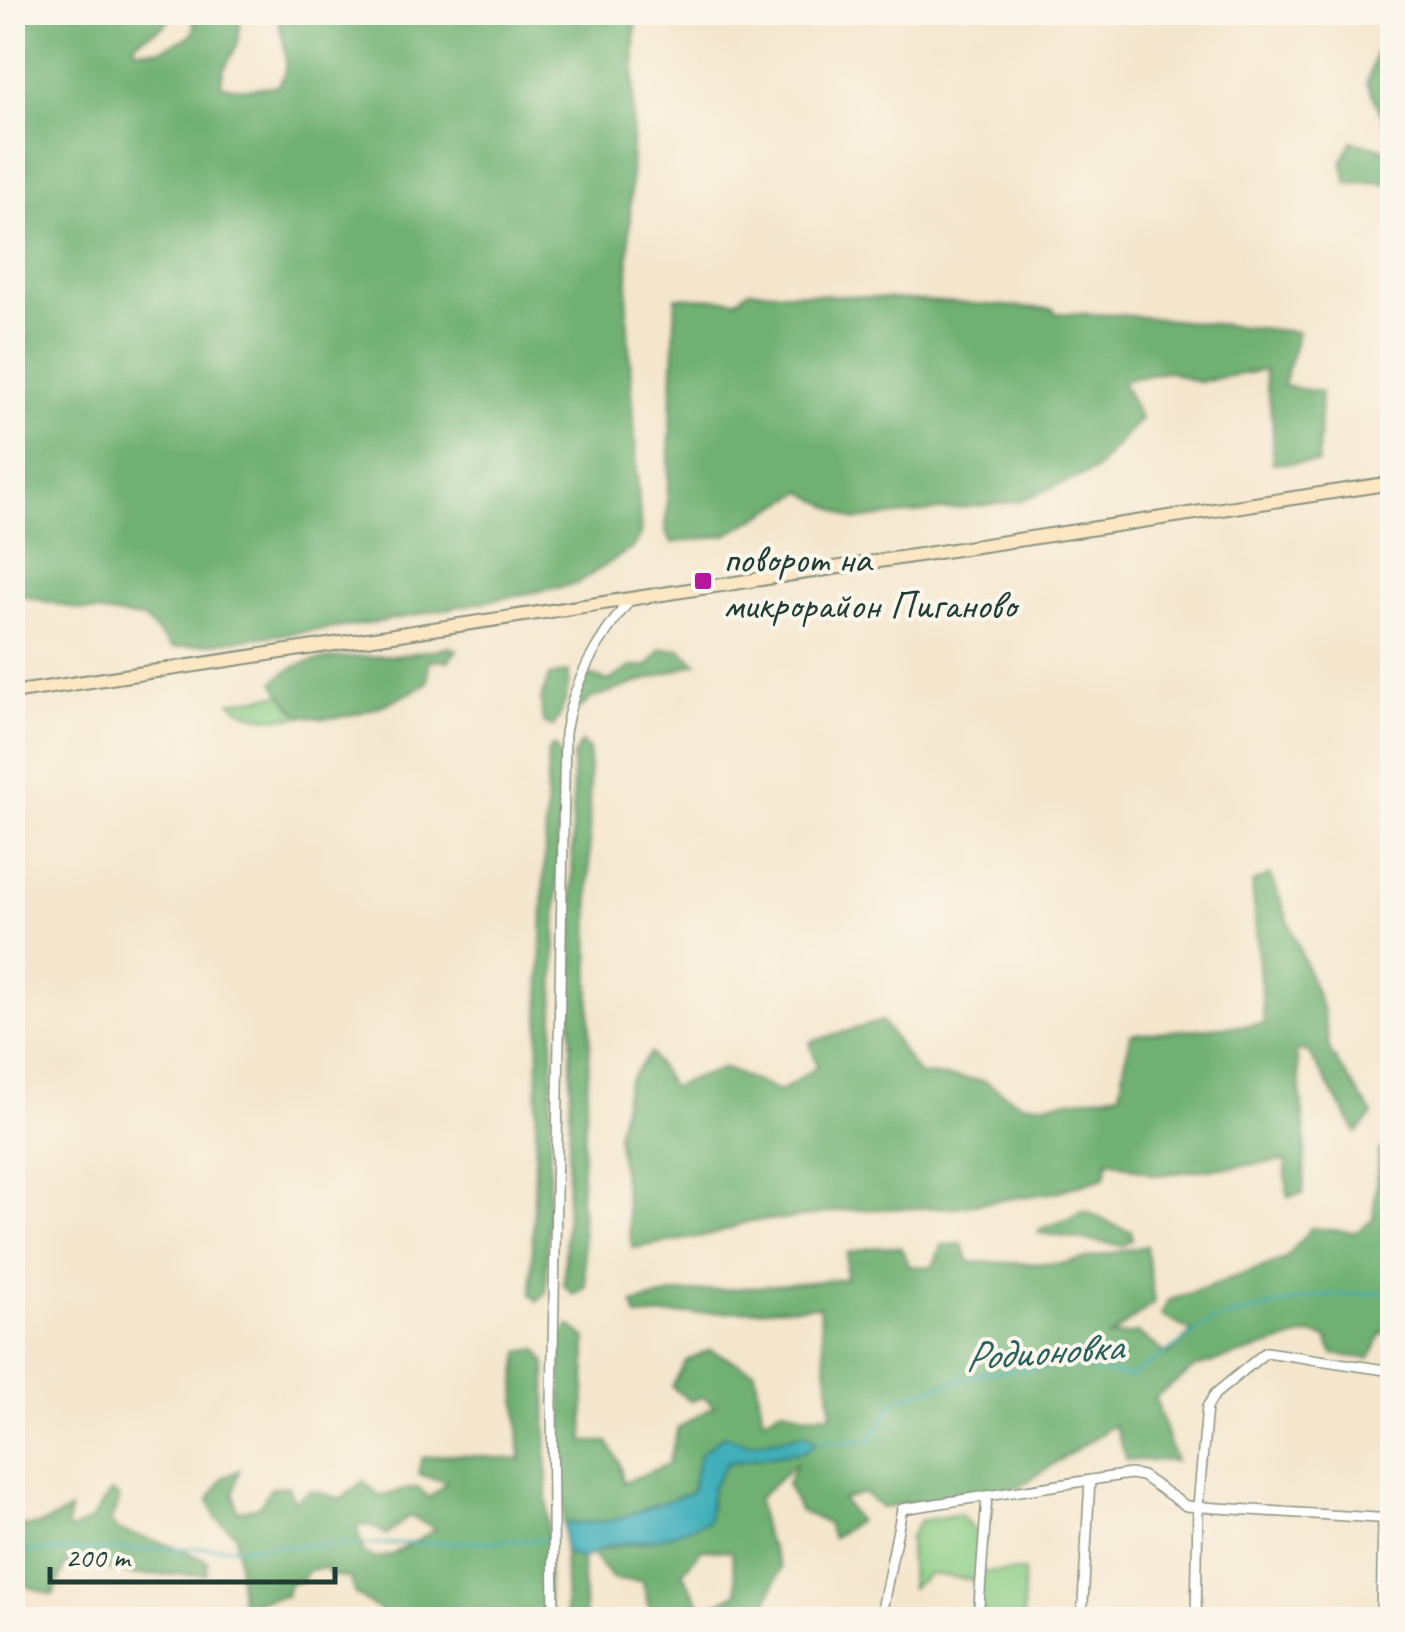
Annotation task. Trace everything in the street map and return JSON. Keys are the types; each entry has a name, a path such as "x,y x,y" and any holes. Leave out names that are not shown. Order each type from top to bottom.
{"street":[{"path":"12,693 1392,483"},
{"path":"554,1620 552,1402 565,733 579,677 604,633 630,600"},
{"path":"1196,1620 1198,1506 1207,1407 1215,1394 1266,1352 1392,1371"},
{"path":"880,1620 902,1509 1130,1474 1142,1476 1186,1506 1388,1519"},
{"path":"1082,1620 1090,1480"},
{"path":"978,1620 987,1496"},
{"path":"1381,1620 1392,1504"}],"green space":[{"path":"12,13 173,14 165,24 134,44 136,49 160,50 191,36 195,27 190,13 241,13 238,43 223,71 221,85 247,89 278,85 283,77 286,60 278,13 636,13 627,313 641,536 631,549 576,584 368,624 172,648 144,619 76,609 13,593"},
{"path":"1392,13 1392,138 1367,82"},
{"path":"1352,141 1392,151 1392,186 1382,182 1347,183 1342,161"},
{"path":"749,290 1053,309 1056,313 1121,315 1298,332 1283,386 1321,392 1318,463 1273,463 1273,425 1264,370 1197,382 1168,371 1122,381 1140,419 1094,471 1019,501 855,520 803,492 726,535 672,543 666,533 676,297 737,300"},
{"path":"449,647 457,650 448,661 429,660 428,682 384,705 347,716 313,717 300,713 274,682 317,660 402,655"},
{"path":"661,649 680,649 697,663 592,698 580,708 576,700 587,674 608,681 631,667 648,666"},
{"path":"569,672 565,701 552,727 543,723 541,701 549,676"},
{"path":"283,694 294,710 306,716 256,716 231,702"},
{"path":"581,743 589,750 590,1046 580,1199 586,1287 574,1295 564,1285 571,1086 573,757"},
{"path":"554,746 561,758 546,1293 537,1301 531,1294 548,751"},
{"path":"1271,875 1323,1011 1330,1052 1373,1115 1357,1133 1308,1051 1296,1051 1306,1143 1303,1194 1288,1196 1285,1161 1154,1175 1108,1159 1105,1177 1056,1192 953,1207 844,1210 750,1221 711,1235 632,1248 617,1134 628,1082 650,1053 671,1087 724,1068 780,1092 817,1066 810,1042 882,1021 918,1074 984,1081 1020,1103 1042,1104 1120,1093 1130,1034 1264,1024 1252,883"},
{"path":"1392,1144 1392,1335 1382,1332 1370,1359 1333,1354 1327,1338 1310,1334 1196,1367 1155,1397 1175,1461 1127,1460 1114,1425 1017,1488 881,1508 864,1493 842,1499 858,1521 832,1538 827,1524 799,1510 787,1484 797,1463 757,1499 765,1535 781,1568 767,1602 731,1619 653,1619 642,1581 614,1580 591,1554 667,1534 706,1493 727,1463 805,1451 816,1441 805,1434 700,1454 692,1492 612,1521 564,1524 561,1337 569,1325 586,1338 584,1442 608,1442 619,1462 623,1483 668,1464 678,1428 714,1406 704,1397 690,1401 672,1387 686,1361 710,1350 755,1371 763,1419 782,1408 805,1415 832,1414 819,1306 637,1317 633,1304 672,1294 845,1279 847,1253 875,1247 900,1247 910,1266 933,1267 942,1245 962,1244 969,1262 1060,1264 1146,1246 1154,1303 1109,1337 1138,1333 1168,1355 1192,1332 1161,1315 1168,1301 1285,1259 1311,1228 1356,1232 1373,1220 1379,1151","holes":["702,1549 731,1551 738,1592 712,1606 701,1605 682,1573"]},
{"path":"1082,1211 1131,1231 1132,1240 1123,1246 1039,1233"},
{"path":"537,1349 546,1363 548,1619 448,1619 438,1609 416,1618 384,1613 355,1594 350,1578 329,1575 327,1568 309,1570 302,1580 289,1584 286,1596 241,1604 236,1534 216,1518 209,1500 223,1478 239,1470 234,1492 237,1511 259,1507 271,1488 288,1486 294,1501 310,1490 342,1499 363,1481 379,1496 418,1487 429,1498 447,1482 418,1474 422,1458 450,1454 521,1460 516,1383 520,1352","holes":["409,1516 436,1529 391,1555 376,1559 363,1552 358,1526 370,1525 387,1535"]},
{"path":"111,1492 120,1498 110,1523 120,1531 207,1561 206,1574 135,1575 112,1571 92,1561 65,1565 53,1595 13,1581 13,1523 35,1525 70,1510 67,1527 71,1531 91,1520"},
{"path":"960,1514 978,1536 981,1572 1024,1571 1023,1619 974,1619 975,1580 930,1574 911,1588 909,1539 920,1521"},
{"path":"564,1552 582,1559 585,1619 566,1619"}],"water":[{"path":"805,1434 817,1442 805,1451 727,1463 712,1488 708,1521 662,1538 607,1546 582,1559 564,1552 564,1524 612,1521 691,1492 700,1454 724,1435 749,1444"}],"waterway":[{"name":"Родионовка","path":"818,1442 870,1441 897,1399 984,1373 1075,1366 1131,1377 1213,1321 1313,1297 1392,1292"},
{"name":"Родионовка","path":"12,1552 545,1540"}],"place":[{"name":"поворот на микрорайон Пиганово","path":"703,581"}]}
